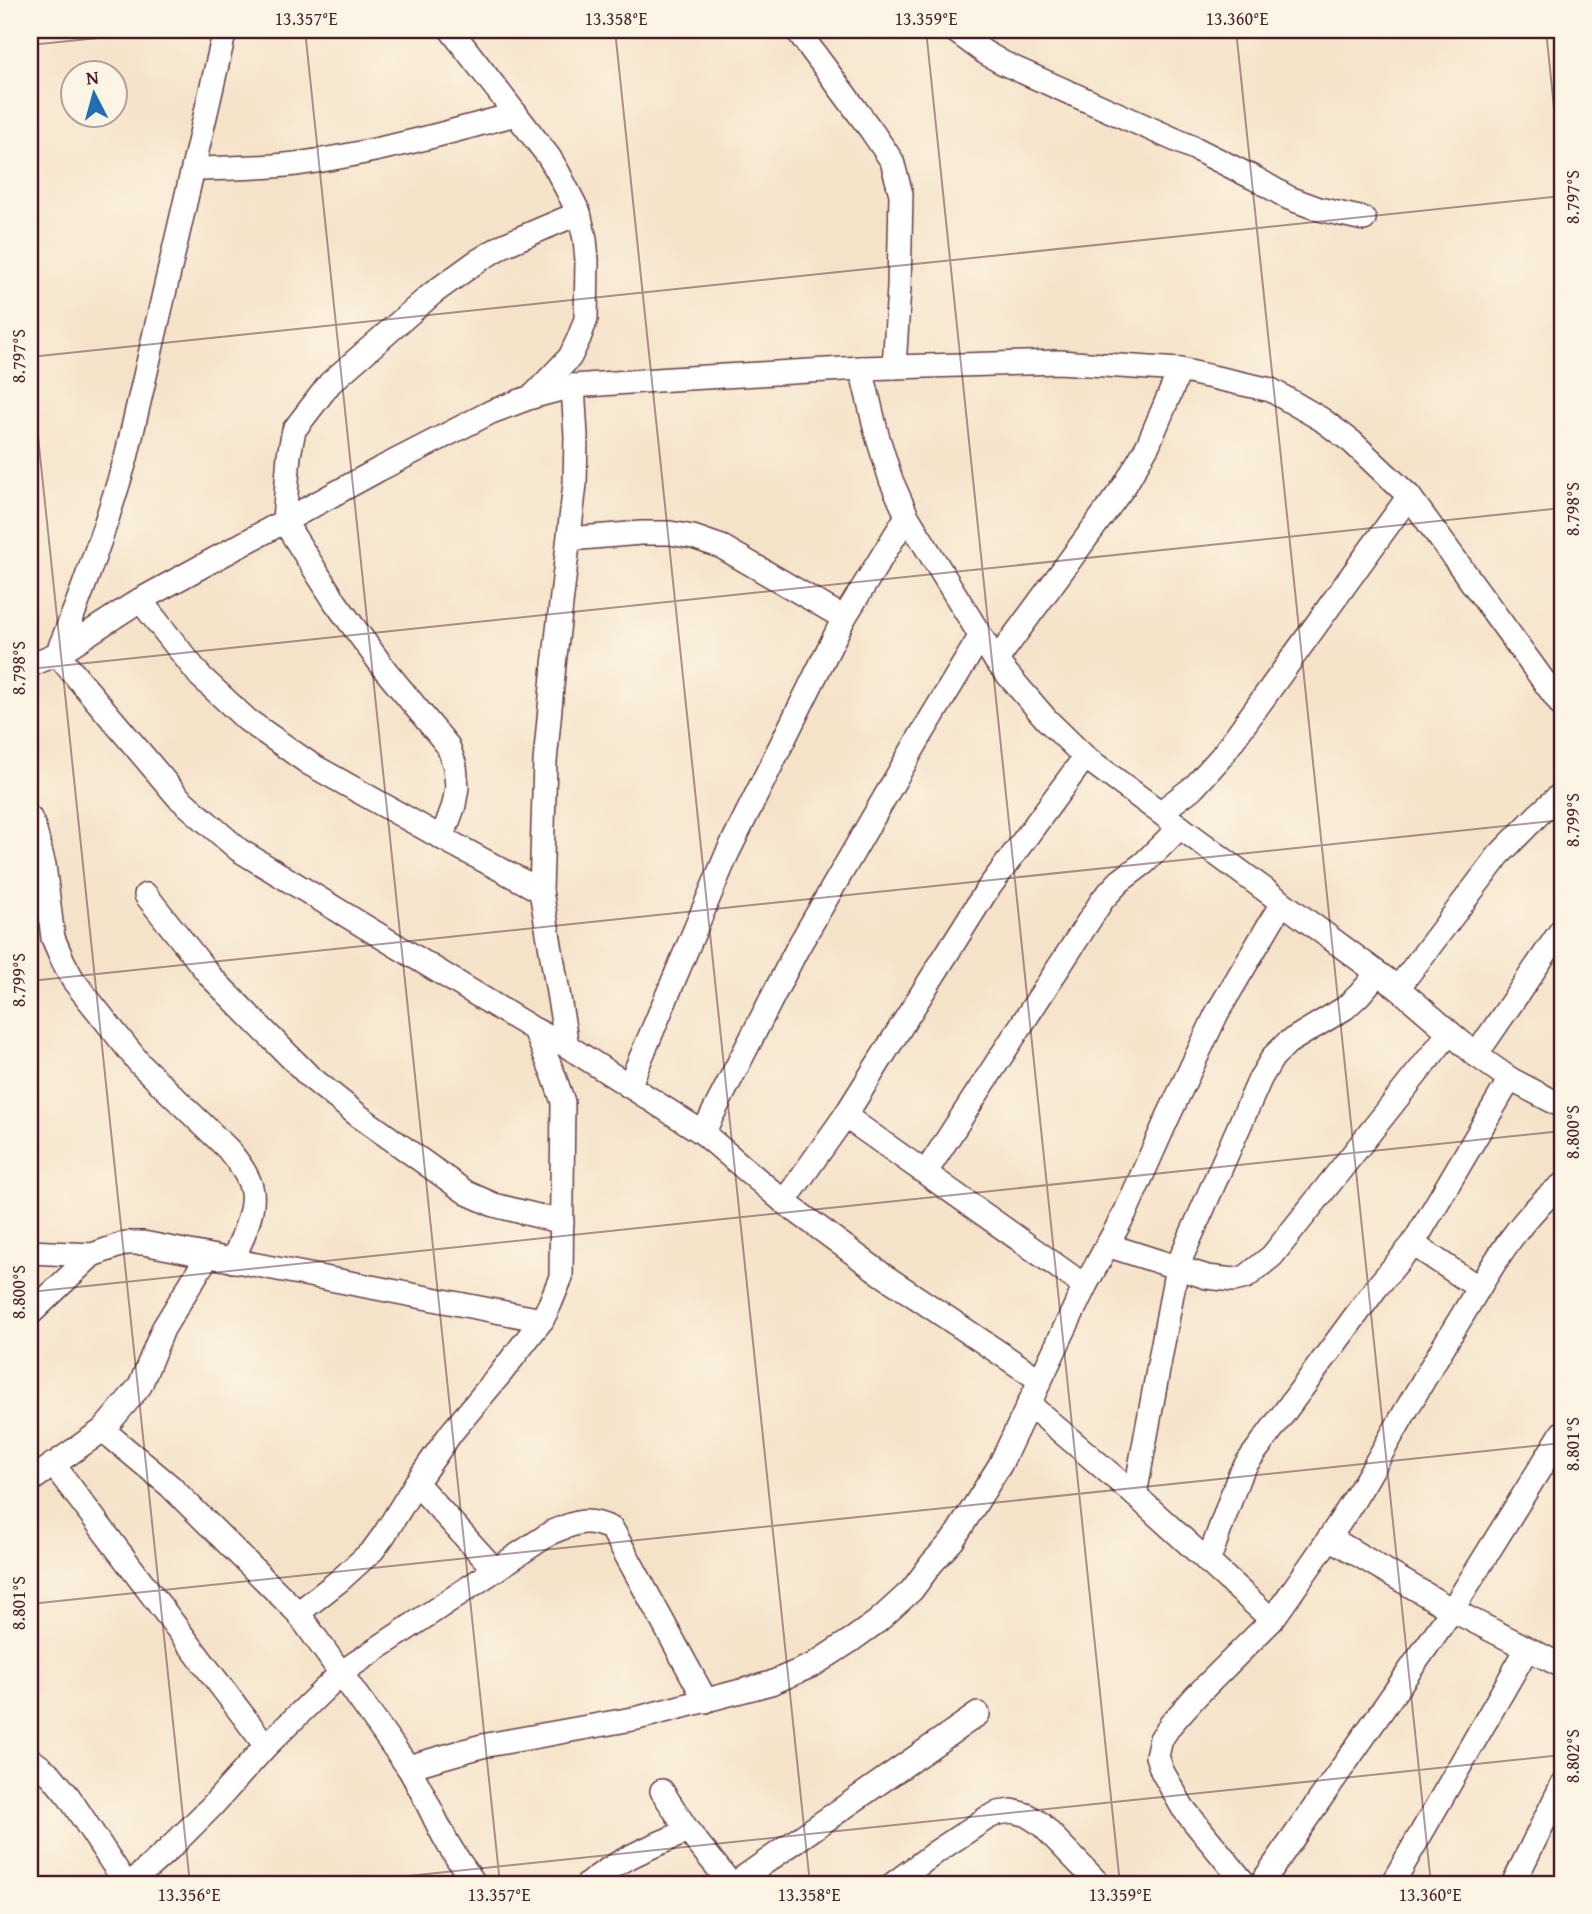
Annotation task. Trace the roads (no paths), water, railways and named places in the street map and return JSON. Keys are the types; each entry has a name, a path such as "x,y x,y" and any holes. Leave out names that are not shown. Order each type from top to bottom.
{"street":[{"path":"57,654 106,524 126,458 225,30"},
{"path":"451,30 558,172 579,213 585,239 586,319 570,357 531,397"},
{"path":"468,52 478,30"},
{"path":"797,30 892,161 901,194 894,367"},
{"path":"954,30 1003,63 1196,149 1289,198 1319,209 1364,219"},
{"path":"194,169 261,167 353,154 404,144 516,114"},
{"path":"442,838 454,805 457,787 455,766 448,747 386,671 336,603 284,521 289,456 294,430 330,383 433,293 504,245 579,213"},
{"path":"30,665 57,654 140,600 379,470 492,412 531,397 573,386 861,368 1059,362 1180,370 1271,390 1321,419 1352,442 1409,496 1562,706"},
{"path":"861,368 877,435 906,516 996,662 1046,719 1085,757 1398,988 1476,1055 1510,1079 1562,1106"},
{"path":"996,662 1125,485 1148,445 1180,370"},
{"path":"566,1046 541,891 545,762 575,484 573,386"},
{"path":"1161,813 1195,786 1221,757 1409,496"},
{"path":"629,1086 727,854 844,618 906,516"},
{"path":"569,539 641,533 670,533 693,537 722,547 844,618"},
{"path":"140,600 200,676 247,720 310,764 541,891"},
{"path":"704,1133 797,949 980,637"},
{"path":"57,654 178,797 239,850 535,1030 566,1046 704,1133 784,1202 883,1275 1040,1380"},
{"path":"784,1202 845,1116 985,893 1085,757"},
{"path":"1398,988 1499,855 1562,793"},
{"path":"30,818 44,865 53,938 73,980 140,1065 228,1149 240,1164 249,1183 252,1193 250,1212 233,1261"},
{"path":"926,1172 1103,899 1180,827"},
{"path":"146,895 211,977 310,1077 359,1116 467,1193 494,1205 562,1222"},
{"path":"408,1766 482,1746 638,1718 771,1683 813,1665 878,1621 912,1590 953,1540 1000,1465 1085,1286 1126,1211 1217,1013 1282,903"},
{"path":"1476,1055 1562,929"},
{"path":"1135,1495 1177,1267 1260,1079 1273,1057 1287,1043 1345,1008 1377,974"},
{"path":"298,1613 373,1550 415,1483 467,1412 542,1320 551,1304 561,1277 563,1102 535,1030"},
{"path":"1107,1245 1207,1277 1234,1280 1246,1276 1272,1256 1449,1033"},
{"path":"1208,1562 1247,1463 1376,1288 1413,1244 1510,1079"},
{"path":"845,1116 1085,1286"},
{"path":"1245,1884 1183,1808 1162,1772 1157,1756 1161,1739 1196,1696 1272,1620 1330,1538 1507,1244 1541,1204 1562,1185"},
{"path":"30,1252 92,1255 126,1243 143,1243 542,1320"},
{"path":"1413,1244 1479,1288"},
{"path":"30,1314 92,1255"},
{"path":"30,1481 103,1430 140,1386 163,1329 207,1257"},
{"path":"1030,1405 1135,1495 1272,1620"},
{"path":"103,1430 170,1486 298,1613 408,1766 449,1846 475,1884"},
{"path":"1261,1884 1452,1610 1562,1433"},
{"path":"53,1464 266,1746"},
{"path":"415,1483 495,1570"},
{"path":"30,1759 51,1775 69,1797 128,1884 170,1848 266,1746 342,1672 552,1532 587,1521 612,1529 706,1701"},
{"path":"1330,1538 1452,1610 1562,1666"},
{"path":"1392,1884 1527,1648"},
{"path":"662,1791 688,1831 732,1884 978,1714"},
{"path":"1513,1884 1562,1785"},
{"path":"893,1884 987,1818 1012,1811 1027,1815 1041,1824 1099,1884"},
{"path":"588,1884 628,1857 688,1831"}]}
